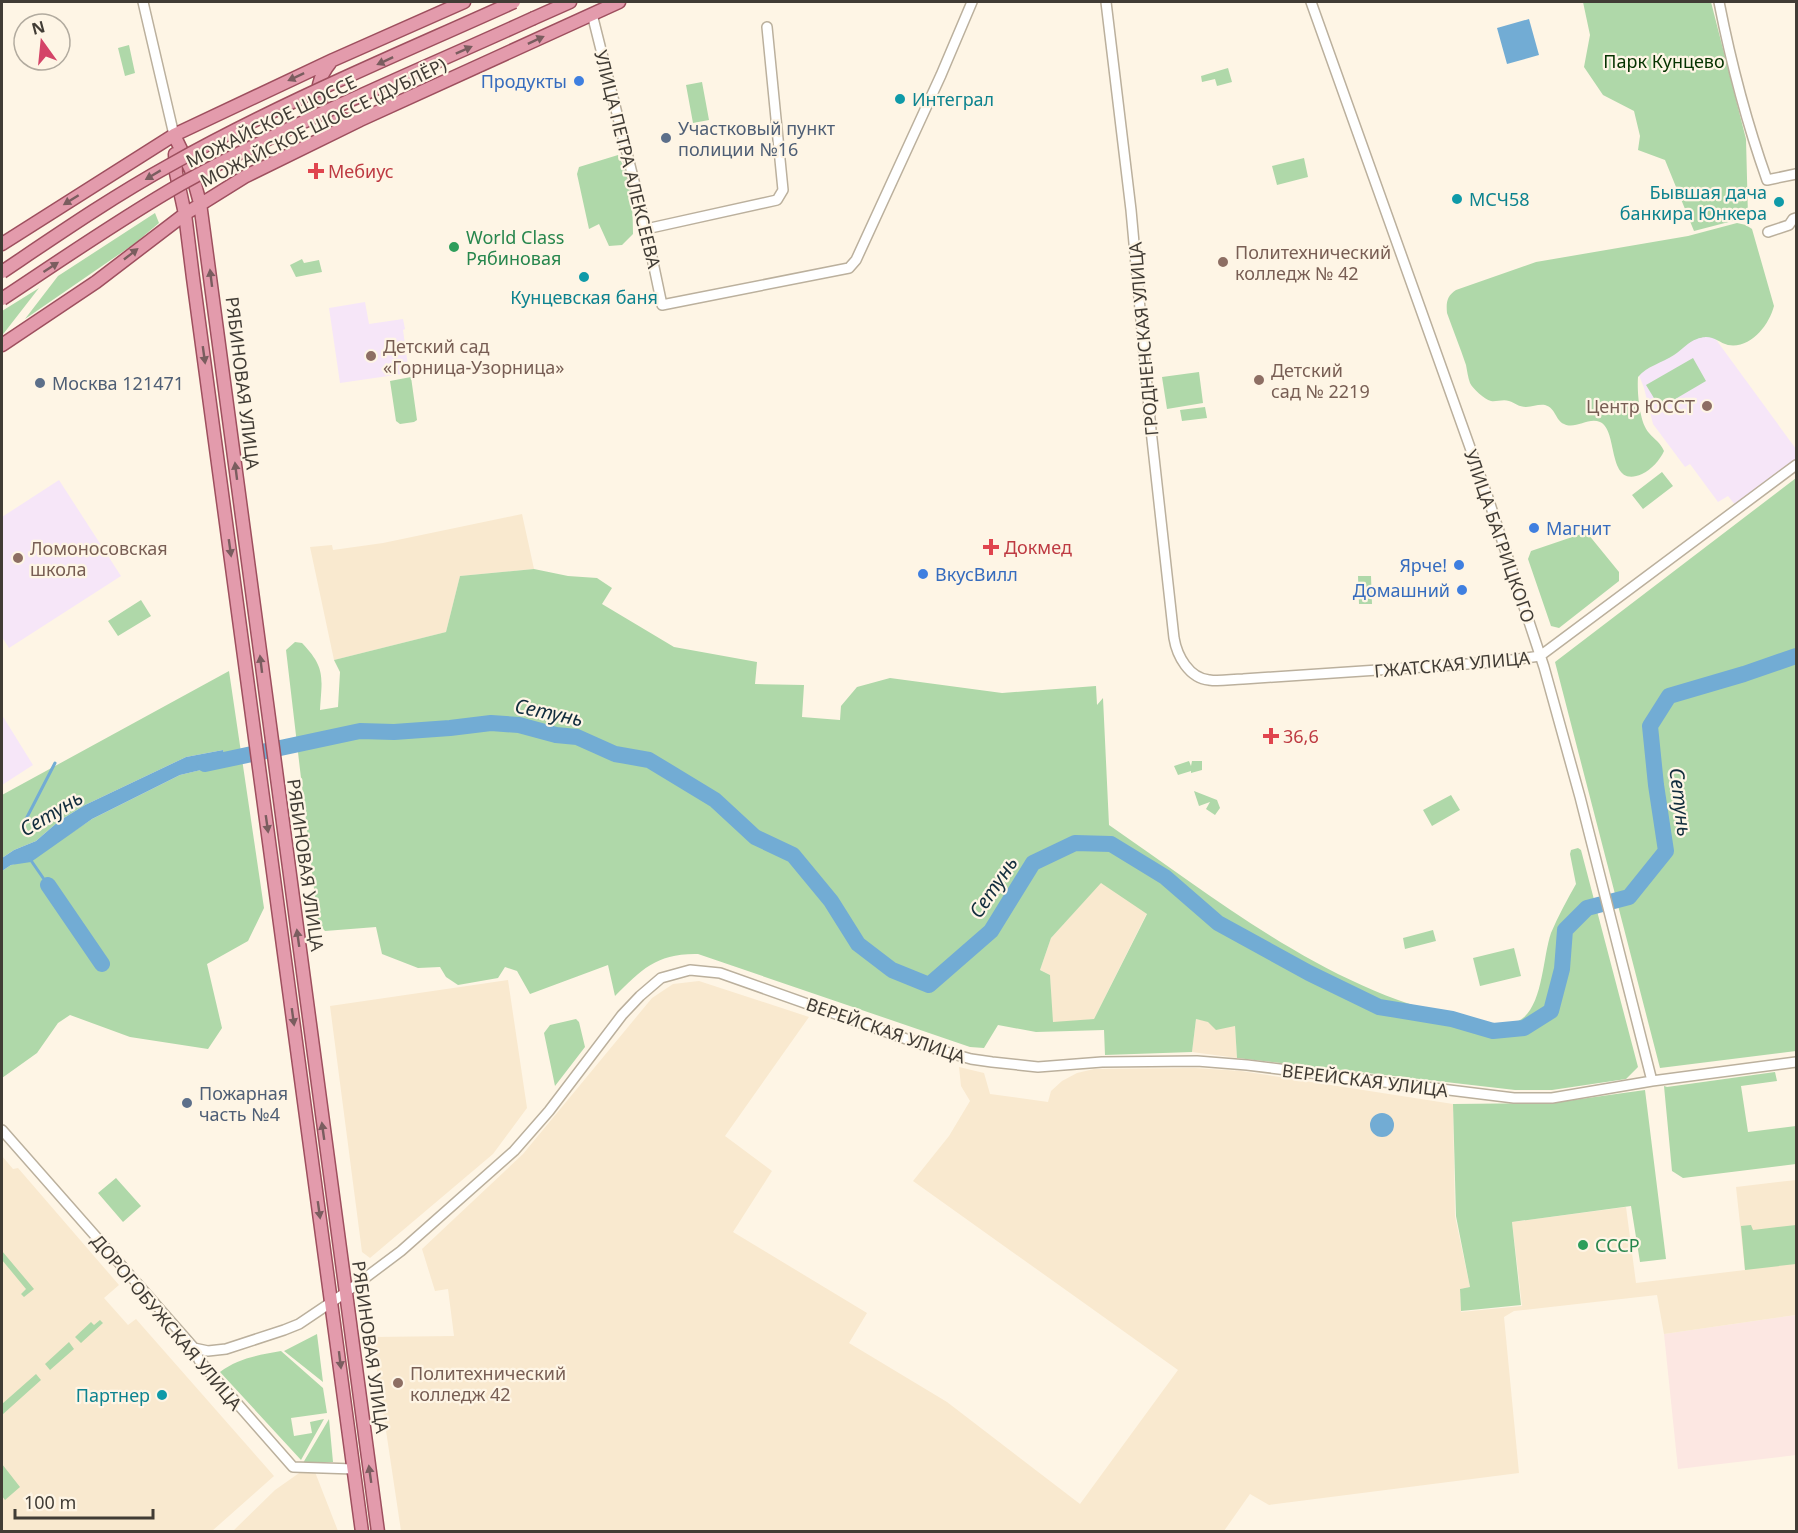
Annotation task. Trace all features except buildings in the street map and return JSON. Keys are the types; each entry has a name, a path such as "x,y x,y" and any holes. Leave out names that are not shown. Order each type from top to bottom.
{"main road":[{"path":"2,244 174,135 333,60 464,2"},
{"name":"МОЖАЙСКОЕ ШОССЕ","path":"2,272 126,191 215,141 514,2"},
{"name":"МОЖАЙСКОЕ ШОССЕ","path":"2,299 137,211 226,161 297,125 570,2"},
{"name":"МОЖАЙСКОЕ ШОССЕ (ДУБЛЁР)","path":"2,345 96,282 200,203 246,176 360,120 619,2"},
{"path":"333,60 322,73 318,87 320,100 328,114 337,119 360,120"},
{"name":"РЯБИНОВАЯ УЛИЦА","path":"174,135 191,170 200,203 378,1532"},
{"name":"РЯБИНОВАЯ УЛИЦА","path":"174,135 176,173 185,214 362,1532"}],"street":[{"path":"143,2 174,135"},
{"name":"УЛИЦА ПЕТРА АЛЕКСЕЕВА","path":"592,14 646,229 662,305 849,268 856,260 898,171 972,2"},
{"name":"ГРОДНЕНСКАЯ УЛИЦА","path":"1106,2 1131,210 1172,629 1179,656 1191,671"},
{"name":"УЛИЦА БАГРИЦКОГО","path":"1311,2 1487,495 1553,697 1652,1081"},
{"path":"1719,2 1739,92 1767,180 1797,174"},
{"path":"646,229 777,200 783,190 767,27"},
{"path":"1768,232 1790,225 1793,219 1797,218"},
{"name":"ГЖАТСКАЯ УЛИЦА","path":"1191,671 1208,681 1488,663 1540,656 1797,465"},
{"name":"ВЕРЕЙСКАЯ УЛИЦА","path":"194,1348 208,1351 226,1348 299,1324 401,1251 514,1151 549,1111 622,1015 640,996 661,978 690,970 720,973 929,1047 971,1059 1038,1067 1197,1061 1247,1065 1514,1098 1552,1098 1652,1081 1797,1062"},
{"name":"ДОРОГОБУЖСКАЯ УЛИЦА","path":"2,1130 194,1348 199,1360 293,1467 354,1469"}],"shaded area":[{"name":"Детский сад «Горница-Узорница»","path":"365,302 369,324 403,319 409,373 340,383 329,308"},
{"name":"Центр ЮССТ","path":"1698,315 1796,449 1796,459 1736,506 1728,496 1718,502 1690,464 1685,467 1653,424 1644,388 1623,335"},
{"path":"59,480 121,576 9,648 2,637 2,517"},
{"path":"522,514 534,569 460,576 446,632 334,660 310,547 332,545 333,550 383,543"},
{"path":"2,715 33,765 2,785"},
{"path":"1101,882 1147,913 1094,1019 1052,1023 1050,975 1040,970 1051,938"},
{"path":"508,980 527,1108 493,1154 370,1258 362,1252 330,1006"},
{"path":"699,981 809,1017 725,1136 772,1171 733,1232 867,1313 849,1343 947,1402 1080,1504 1178,1370 913,1181 949,1136 970,1101 961,1086 959,1067 984,1073 990,1094 1048,1102 1051,1091 1062,1081 1077,1073 1094,1069 1195,1068 1241,1071 1453,1104 1455,1216 1470,1287 1460,1289 1461,1312 1522,1306 1512,1222 1626,1207 1636,1283 1745,1270 1736,1187 1796,1180 1796,1315 1664,1334 1657,1295 1514,1311 1504,1317 1519,1473 1269,1505 1250,1494 1224,1531 401,1531 372,1337 454,1336 448,1289 435,1291 422,1249 523,1154 652,998 673,984"},
{"path":"1196,1019 1235,1026 1237,1058 1192,1052"},
{"path":"2,1156 13,1169 18,1168 119,1285 104,1298 128,1325 136,1319 274,1476 212,1531 2,1531"},
{"path":"1796,1315 1796,1455 1678,1469 1664,1334"},
{"path":"302,1471 315,1472 338,1531 232,1532 275,1490"}],"green space":[{"name":"Парк Кунцево","path":"1583,2 1711,2 1746,139 1748,217 1694,231 1665,160 1638,150 1640,136 1634,111 1603,95 1584,67 1590,35"},
{"path":"129,45 135,73 125,76 118,48"},
{"path":"1228,68 1232,82 1217,86 1215,79 1202,82 1201,76"},
{"path":"702,82 709,120 693,123 686,85"},
{"path":"618,155 626,173 632,204 633,234 622,245 609,246 599,224 589,229 577,174 579,167"},
{"path":"1304,158 1308,177 1277,185 1272,166"},
{"path":"155,213 159,223 134,244 25,319 58,276"},
{"path":"1737,223 1752,229 1774,306 1772,313 1758,334 1744,343 1728,345 1709,337 1699,338 1638,377 1638,398 1643,422 1664,451 1655,464 1642,474 1631,477 1623,474 1618,467 1610,436 1606,427 1600,422 1591,421 1573,426 1568,425 1561,422 1545,405 1524,407 1507,400 1491,401 1479,394 1470,383 1466,365 1447,313 1448,300 1456,290 1536,262 1688,236"},
{"path":"302,259 304,263 319,260 322,272 296,277 290,265"},
{"path":"39,288 4,333 2,335 2,311"},
{"path":"1693,358 1706,381 1660,408 1646,385"},
{"path":"1199,372 1203,403 1167,409 1162,377"},
{"path":"411,377 417,420 400,424 396,421 390,381"},
{"path":"1205,407 1207,418 1182,421 1180,410"},
{"path":"1662,472 1673,486 1643,509 1632,495"},
{"path":"1796,478 1796,1051 1660,1068 1555,662"},
{"path":"1584,533 1588,534 1619,572 1619,581 1559,628 1551,626 1528,559 1531,551"},
{"path":"534,569 568,576 597,578 612,588 602,604 674,647 757,662 755,684 804,685 802,717 840,720 841,706 857,687 890,678 1002,693 1096,686 1097,705 1103,698 1109,825 1281,942 1326,968 1372,990 1421,1008 1498,1025 1517,1022 1530,1011 1539,990 1551,933 1576,884 1570,854 1571,850 1578,848 1581,850 1638,1067 1626,1079 1552,1090 1515,1090 1237,1058 1235,1026 1216,1030 1208,1022 1196,1019 1192,1052 1105,1055 1104,1030 1036,1032 998,1025 984,1048 970,1047 698,954 672,956 651,964 615,996 608,965 530,994 517,971 505,967 498,978 458,985 446,977 440,967 418,968 382,954 376,927 325,931 318,923 286,650 295,642 302,643 319,666 322,681 320,710 338,707 340,672 334,660 446,632 460,576","holes":["1101,883 1147,914 1094,1019 1053,1022 1050,975 1040,970 1051,938"]},
{"path":"1358,576 1371,576 1372,604 1359,604"},
{"path":"141,600 151,616 118,636 108,621"},
{"path":"229,671 264,908 248,941 207,964 222,1028 208,1049 130,1037 70,1015 58,1023 37,1053 2,1078 2,871 11,865 32,859 92,819 180,775 225,764 223,750 186,757 85,805 59,821 36,841 2,858 2,795"},
{"path":"1189,761 1191,766 1192,761 1202,761 1202,770 1178,775 1174,766"},
{"path":"1194,791 1217,800 1220,808 1215,815 1206,809 1210,802 1199,806"},
{"path":"1451,795 1460,810 1432,826 1423,810"},
{"path":"1433,930 1436,941 1405,949 1403,938"},
{"path":"1514,948 1521,976 1480,986 1473,958"},
{"path":"576,1019 579,1022 585,1047 555,1086 544,1033 550,1025"},
{"path":"1775,1072 1777,1081 1741,1086 1748,1132 1796,1126 1796,1164 1683,1178 1672,1171 1664,1086"},
{"path":"1645,1090 1666,1259 1640,1262 1631,1206 1512,1222 1521,1305 1461,1311 1460,1289 1470,1287 1456,1216 1453,1104 1552,1103"},
{"path":"116,1178 141,1206 123,1222 98,1193"},
{"path":"1751,1225 1753,1230 1796,1225 1796,1264 1745,1270 1741,1226"},
{"path":"2,1251 34,1289 24,1297 21,1294 26,1289 2,1260"},
{"path":"100,1320 103,1323 81,1343 75,1337 91,1322 94,1325"},
{"path":"317,1334 323,1382 284,1351"},
{"path":"69,1342 74,1349 50,1370 45,1364"},
{"path":"281,1351 323,1388 327,1413 291,1418 294,1436 312,1433 310,1422 324,1419 301,1460 220,1372 241,1360"},
{"path":"36,1374 41,1380 2,1415 2,1404"},
{"path":"329,1419 333,1462 303,1463"},
{"path":"2,1464 20,1487 5,1500 2,1496"}],"water":[{"path":"1529,19 1539,55 1507,64 1497,28"},
{"path":"223,750 226,764 180,775 92,819 31,862 11,865 2,871 2,858 36,841 59,821 85,805 186,757"},
{"path":"1382,1113 1391,1116 1394,1125 1391,1134 1382,1137 1373,1134 1370,1125 1373,1116"}],"waterway":[{"name":"Сетунь","path":"205,764 360,731 394,732 491,723 519,725 556,735 577,737 615,754 649,760 715,800 755,837 793,855 831,901 858,944 892,970 929,985 991,931 1033,863 1075,843 1111,844 1165,877 1218,923 1309,973 1379,1007 1452,1019 1493,1031 1524,1028 1551,1011 1562,969 1565,930 1587,908 1629,897 1666,851 1650,726 1669,696 1796,656"},
{"path":"24,833 24,823 55,763"},
{"path":"30,859 48,885"},
{"path":"48,885 102,964"}],"place":[{"name":"Продукты","path":"579,81"},
{"name":"Интеграл","path":"900,99"},
{"name":"Участковый пункт полиции №16","path":"666,138"},
{"name":"Мебиус","path":"316,171"},
{"name":"МСЧ58","path":"1457,199"},
{"name":"Бывшая дача банкира Юнкера","path":"1779,202"},
{"name":"World Class Рябиновая","path":"454,247"},
{"name":"Политехнический колледж № 42","path":"1223,262"},
{"name":"Кунцевская баня","path":"584,277"},
{"name":"Детский сад «Горница-Узорница»","path":"371,356"},
{"name":"Детский сад № 2219","path":"1259,380"},
{"name":"Москва 121471","path":"40,383"},
{"name":"Центр ЮССТ","path":"1707,406"},
{"name":"Магнит","path":"1534,528"},
{"name":"Докмед","path":"991,547"},
{"name":"Ломоносовская школа","path":"18,558"},
{"name":"Ярче!","path":"1459,565"},
{"name":"ВкусВилл","path":"923,574"},
{"name":"Домашний","path":"1462,590"},
{"name":"36,6","path":"1271,736"},
{"name":"Пожарная часть №4","path":"187,1103"},
{"name":"СССР","path":"1583,1245"},
{"name":"Политехнический колледж 42","path":"398,1383"},
{"name":"Партнер","path":"162,1395"}]}
